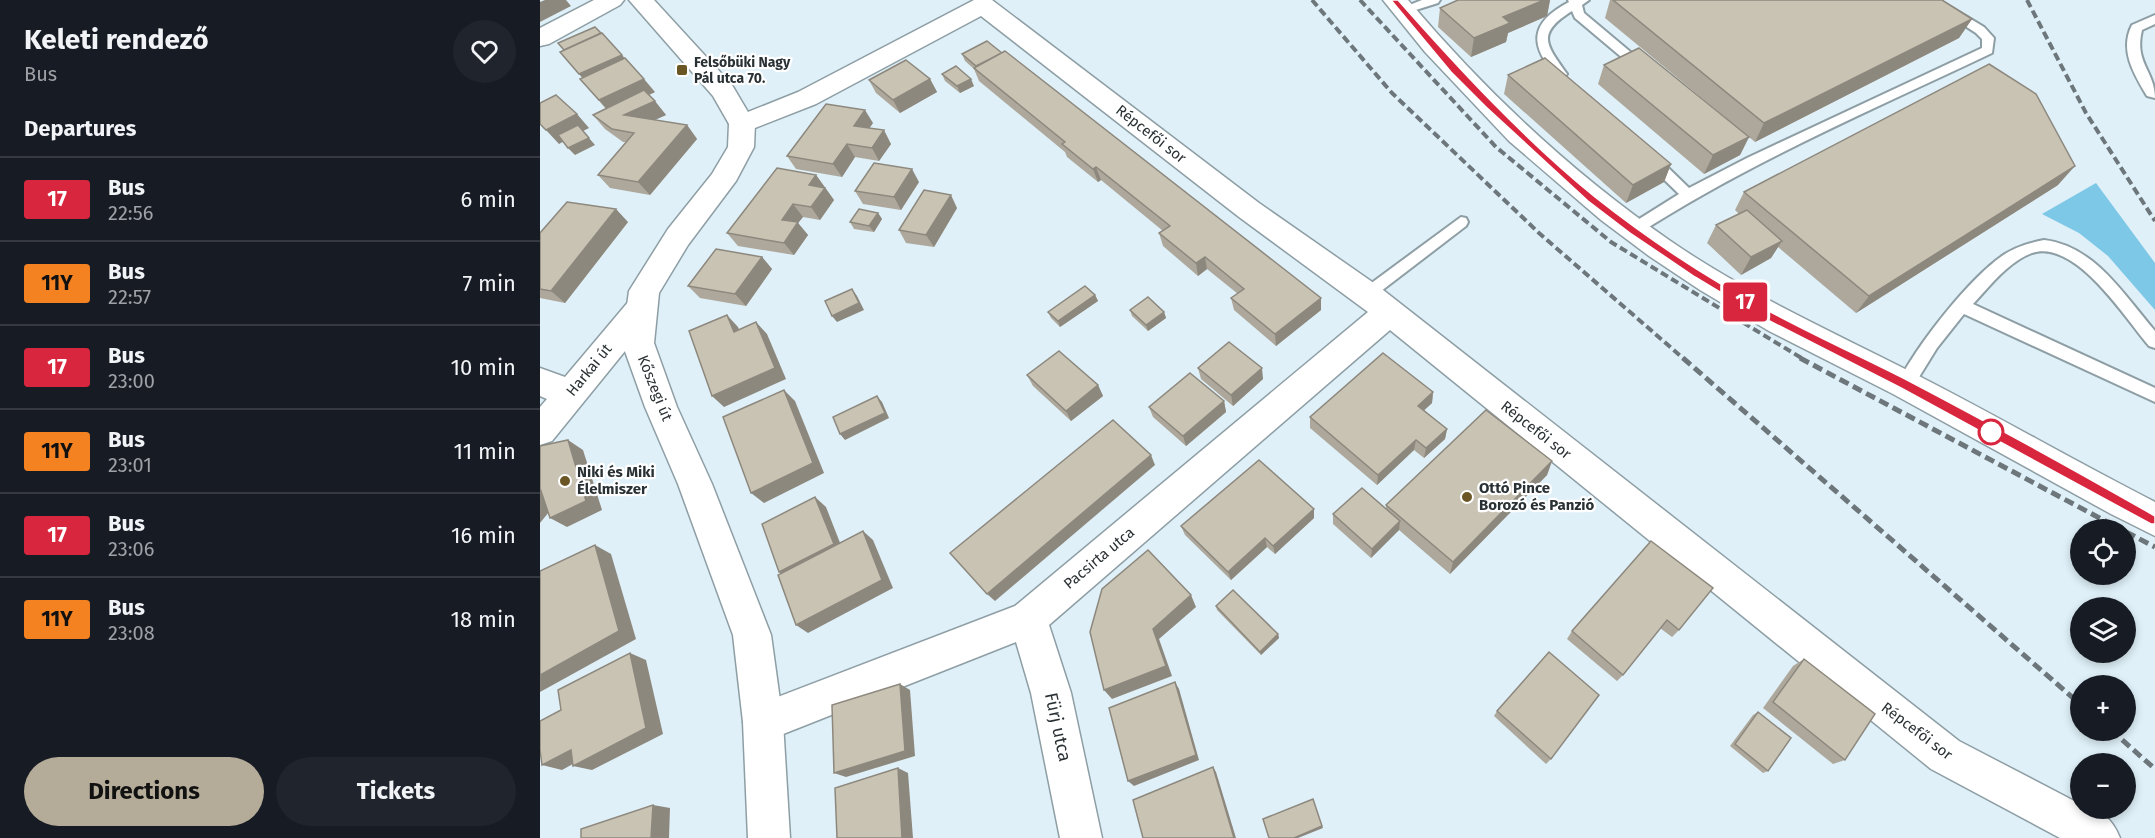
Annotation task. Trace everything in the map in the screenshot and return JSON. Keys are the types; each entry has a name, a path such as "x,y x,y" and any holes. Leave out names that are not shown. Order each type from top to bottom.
{"street":[{"path":"540,38 612,0"},
{"path":"641,0 723,91 741,124 807,98 988,2"},
{"name":"Répcefői sor","path":"988,2 1249,210 1377,304 1945,755 2086,828 2099,838"},
{"path":"1399,5 1454,70 1489,105 1591,199 1633,230 1698,274 1761,312 1905,385 2155,520"},
{"name":"Kőszegi út","path":"741,124 741,147 722,181 678,237 644,291 639,310 638,343 646,369 695,483 752,635 763,722 769,838"},
{"name":"Pacsirta utca","path":"763,722 1028,619 1377,304"},
{"name":"Harkai út","path":"540,431 639,310"},
{"path":"540,381 569,394"},
{"name":"Fürj utca","path":"1028,619 1051,693 1081,838"}],"lane":[{"path":"1399,5 1434,0"},
{"path":"1633,230 1748,158 1988,50 1988,38 1980,30 1931,0"},
{"path":"1568,80 1545,57 1540,43 1551,20 1572,2 1579,15 1652,77"},
{"path":"2154,95 2136,63 2131,44 2136,28 2155,19"},
{"path":"1645,154 1688,195"},
{"path":"1377,304 1461,222"},
{"path":"1905,385 1929,345 1997,269 2013,256 2042,247 2059,248 2074,253 2091,267 2155,342"},
{"path":"1962,306 2155,395"}],"shaded area":[{"path":"2096,183 2155,263 2155,310 2108,256 2079,233 2042,214"}],"building":[{"path":"1458,0 1544,0 1503,17 1510,23 1474,38 1440,8"},
{"path":"1613,0 1942,0 1972,19 1764,123"},
{"path":"595,27 601,33 564,50 558,43"},
{"path":"602,33 622,55 579,74 560,52"},
{"path":"987,41 1002,53 976,66 962,54"},
{"path":"1639,48 1749,137 1713,155 1604,65"},
{"path":"1005,51 1321,298 1275,334 1231,298 1244,289 1205,257 1196,263 1159,233 1170,226 1096,167 1093,169 1062,144 1065,142 974,68"},
{"path":"625,58 644,79 599,100 580,79"},
{"path":"1545,58 1671,164 1633,185 1508,75"},
{"path":"906,60 930,79 893,100 869,80"},
{"path":"1989,64 2036,94 2075,166 1869,296 1744,192"},
{"path":"956,66 971,79 957,86 942,74"},
{"path":"644,90 655,101 624,115 687,125 638,182 598,175 634,133 612,129 593,115"},
{"path":"556,95 577,114 546,130 540,124 540,103"},
{"path":"826,104 865,110 854,126 884,130 872,148 847,144 833,164 787,156"},
{"path":"578,125 589,138 568,148 558,135"},
{"path":"874,163 912,169 894,197 855,191"},
{"path":"777,168 816,175 809,185 825,188 811,207 793,204 782,220 798,222 784,243 727,233"},
{"path":"924,190 951,195 926,235 899,230"},
{"path":"567,202 616,209 551,291 540,289 540,233"},
{"path":"859,209 878,213 869,226 850,222"},
{"path":"1747,210 1782,241 1751,257 1716,225"},
{"path":"716,249 762,257 735,294 688,286"},
{"path":"1085,286 1095,295 1058,321 1048,312"},
{"path":"852,289 859,303 832,316 825,301"},
{"path":"1148,297 1164,312 1146,325 1130,310"},
{"path":"727,315 734,332 756,322 775,368 712,396 689,331"},
{"path":"1229,342 1262,368 1231,395 1198,368"},
{"path":"1059,351 1098,385 1066,411 1027,375"},
{"path":"1383,353 1433,392 1418,406 1447,429 1426,448 1416,440 1378,475 1310,417"},
{"path":"1190,373 1224,401 1183,436 1149,407"},
{"path":"784,390 813,463 751,493 723,417"},
{"path":"877,396 885,413 840,434 833,417"},
{"name":"Ottó Pince Borozó és Panzió","path":"1486,410 1552,461 1453,562 1386,505"},
{"path":"1113,420 1151,455 987,594 950,553"},
{"path":"568,440 586,501 550,518 541,491 540,493 540,446"},
{"path":"1259,460 1314,509 1273,546 1265,538 1228,572 1181,526"},
{"path":"1362,488 1400,521 1372,549 1333,514"},
{"path":"815,497 834,544 779,572 762,524"},
{"path":"863,531 882,580 796,625 778,575"},
{"path":"1651,541 1713,588 1679,630 1667,620 1623,675 1572,631"},
{"path":"595,545 619,631 540,675 540,571"},
{"path":"1148,550 1191,595 1153,629 1166,666 1104,690 1090,632 1102,589"},
{"path":"1233,590 1278,634 1260,652 1216,606"},
{"path":"1549,652 1599,695 1551,759 1497,711"},
{"path":"630,653 646,728 573,766 571,750 542,765 540,721 561,710 558,690"},
{"path":"1804,659 1875,714 1845,760 1773,702"},
{"path":"1175,682 1196,755 1128,781 1109,708"},
{"path":"900,684 905,751 834,773 832,705"},
{"path":"1758,712 1791,738 1768,771 1735,744"},
{"path":"1213,767 1234,838 1143,838 1133,800"},
{"path":"898,768 902,838 837,838 835,788"},
{"path":"1313,799 1322,826 1294,838 1269,838 1263,819"},
{"path":"653,805 651,838 581,838 581,829"}],"railway":[{"path":"1312,0 1392,93 1539,233 1684,359"},
{"path":"1360,0 1496,147 1611,242 1803,359"},
{"path":"2027,0 2086,113 2155,221"},
{"path":"1683,358 2070,695"},
{"path":"1800,358 2101,519"},
{"path":"2136,537 2155,547"},
{"path":"2123,741 2155,769"}],"bus line":[{"name":"17","path":"1395,0 1454,70 1489,105 1591,199 1633,230 1698,274 1761,312 1905,385 2155,520"}],"place":[{"name":"Felsőbüki Nagy Pál utca 70.","path":"682,70"},
{"name":"Niki és Miki Élelmiszer","path":"565,481"},
{"name":"Ottó Pince Borozó és Panzió","path":"1467,497"}]}
